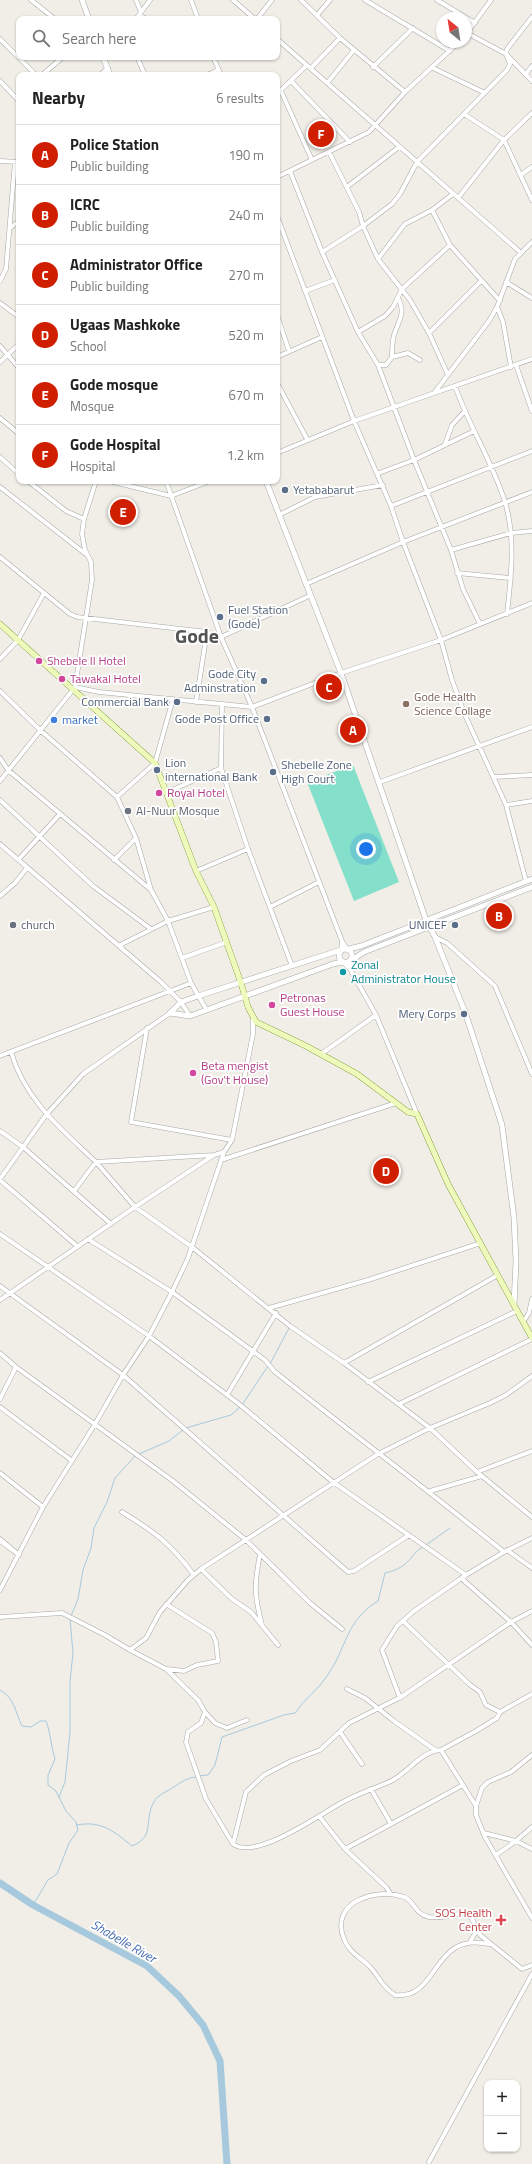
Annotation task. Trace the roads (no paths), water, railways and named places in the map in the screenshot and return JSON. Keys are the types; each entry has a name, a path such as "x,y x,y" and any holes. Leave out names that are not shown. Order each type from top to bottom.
{"main road":[{"path":"0,624 75,688 155,764 168,792 196,871 214,907 253,1017 259,1024 321,1054 357,1074 408,1112 417,1114 438,1165 532,1338"}],"street":[{"path":"31,0 51,16"},
{"path":"82,0 88,16"},
{"path":"136,0 140,13 143,16"},
{"path":"138,16 150,0"},
{"path":"191,0 197,16"},
{"path":"233,0 252,16"},
{"path":"259,16 272,0"},
{"path":"301,0 318,14 340,38 373,67 405,92"},
{"path":"318,14 330,0"},
{"path":"365,0 450,51"},
{"path":"437,0 474,23"},
{"path":"472,26 491,0"},
{"path":"322,252 363,226 392,204 400,194 417,162 485,93 509,66 506,54 510,45 532,17"},
{"path":"373,67 413,28"},
{"path":"472,37 506,54 532,81"},
{"path":"312,68 340,38"},
{"path":"0,39 16,53"},
{"path":"280,42 328,82 377,125 399,147 520,252"},
{"path":"280,176 369,132 377,125 405,92 433,68 453,48"},
{"path":"328,82 354,50"},
{"path":"22,60 33,72"},
{"path":"46,72 60,60"},
{"path":"106,60 109,72"},
{"path":"138,60 144,72"},
{"path":"213,60 218,70 214,72"},
{"path":"280,91 307,65"},
{"path":"526,74 532,66"},
{"path":"103,72 108,68"},
{"path":"433,68 485,93"},
{"path":"0,81 16,96"},
{"path":"291,81 350,142"},
{"path":"280,94 312,160"},
{"path":"458,198 504,140 532,113"},
{"path":"464,114 504,140 522,174 532,200"},
{"path":"348,187 399,147"},
{"path":"329,152 348,187 378,259 410,300 429,333 448,375"},
{"path":"0,161 16,162"},
{"path":"522,174 532,167"},
{"path":"0,281 6,269 16,171"},
{"path":"290,171 322,252 358,332 378,365 393,408 441,528 452,550 458,573 480,624"},
{"path":"378,259 405,224 432,210 453,194"},
{"path":"432,210 450,245 500,301"},
{"path":"10,228 16,223"},
{"path":"280,224 354,421 392,506 403,542 441,640 452,680 464,715 480,745 506,805 526,881"},
{"path":"432,395 489,321 500,301 514,259 532,242"},
{"path":"358,332 385,316 393,307 402,290 450,245"},
{"path":"305,291 335,280"},
{"path":"429,333 481,281"},
{"path":"506,282 532,298"},
{"path":"392,358 394,335 402,316 402,306 398,298"},
{"path":"0,303 16,315"},
{"path":"497,307 503,322 511,367"},
{"path":"280,324 289,351"},
{"path":"280,355 322,337"},
{"path":"0,346 16,364"},
{"path":"0,362 16,347"},
{"path":"378,365 386,365 392,358 408,353 420,360"},
{"path":"280,452 354,421 532,360"},
{"path":"516,365 530,394 532,411"},
{"path":"455,386 464,412 491,466 505,502 511,534 511,578 507,614"},
{"path":"280,388 308,439"},
{"path":"445,444 452,425 464,412"},
{"path":"0,418 16,431"},
{"path":"379,474 414,460 474,431"},
{"path":"392,506 532,451"},
{"path":"0,457 16,471"},
{"path":"32,484 66,511 84,520"},
{"path":"0,781 75,688 92,580 91,562 87,555 82,534 84,520 95,484"},
{"path":"122,484 172,496 202,484"},
{"path":"167,484 221,637 252,707 342,942 352,953 350,969"},
{"path":"267,484 341,673 380,782 426,920 435,937 465,1012 502,1125 514,1218 516,1308 368,1382"},
{"path":"279,515 315,497 383,485"},
{"path":"0,487 87,555"},
{"path":"306,584 403,542 532,492"},
{"path":"452,550 511,534 532,531"},
{"path":"0,557 70,614 86,618 207,632 221,637 310,596"},
{"path":"458,573 511,578"},
{"path":"0,659 18,640 44,593"},
{"path":"75,688 98,692 252,707 341,673 441,640 532,603"},
{"path":"196,702 207,632"},
{"path":"0,691 40,730 117,797 136,838 151,890 168,921 191,983 206,1009"},
{"path":"117,797 155,764 173,699"},
{"path":"222,705 221,768 248,849 292,966"},
{"path":"380,782 532,727"},
{"path":"0,758 8,770 151,890"},
{"path":"168,792 221,768"},
{"path":"493,777 532,775"},
{"path":"0,800 93,886 151,929"},
{"path":"506,805 532,801"},
{"path":"18,860 60,814"},
{"path":"114,860 136,838"},
{"path":"0,844 120,945 170,990 181,1002 190,1016"},
{"path":"196,871 248,849"},
{"path":"0,896 15,883 27,868"},
{"path":"77,1246 0,1179 46,1115 83,1074 170,1012 181,1002 292,966 361,946 532,878"},
{"path":"270,907 319,882"},
{"path":"511,887 514,894"},
{"path":"170,1012 190,1016 333,964 344,963 364,952 430,928 532,887"},
{"path":"120,945 168,921 214,907"},
{"path":"456,908 460,916"},
{"path":"435,937 448,943 495,986 532,1074"},
{"path":"182,958 227,942"},
{"path":"342,942 339,958 350,969 376,1015 417,1114"},
{"path":"0,1056 191,983"},
{"path":"321,1054 376,1015"},
{"path":"0,1590 43,1507 71,1460 95,1424 123,1375 150,1336 192,1247 221,1160 224,1152 232,1140 253,1034 253,1017"},
{"path":"147,1028 131,1122 232,1140"},
{"path":"11,1052 16,1069 26,1088 46,1115 96,1162 136,1207 192,1247 276,1313 290,1326 344,1363 430,1428 482,1476 532,1517"},
{"path":"221,1160 396,1103"},
{"path":"0,1131 23,1147 111,1224"},
{"path":"74,1191 96,1162 214,1155 224,1152"},
{"path":"0,1300 77,1246 214,1155"},
{"path":"0,1234 150,1336 227,1395 333,1482 466,1575"},
{"path":"88,1239 172,1292 254,1351 266,1360 274,1371 378,1454 430,1491 505,1551 532,1568"},
{"path":"269,1308 368,1280 481,1243"},
{"path":"344,1363 498,1275"},
{"path":"0,1286 123,1375 285,1515 348,1572 354,1570 409,1535"},
{"path":"523,1322 529,1313 532,1299"},
{"path":"227,1395 276,1313"},
{"path":"399,1404 532,1338"},
{"path":"0,1353 16,1367 153,1466 246,1540 310,1603 342,1629"},
{"path":"0,1399 16,1367"},
{"path":"130,1650 146,1638 166,1604 201,1569 378,1454 430,1428 506,1395 532,1376"},
{"path":"0,1407 71,1460"},
{"path":"478,1472 532,1451"},
{"path":"0,1473 43,1507"},
{"path":"430,1491 482,1476"},
{"path":"122,1512 156,1533 176,1551 194,1575"},
{"path":"400,1698 382,1650 397,1626 461,1578 505,1551 532,1538"},
{"path":"0,1540 19,1555"},
{"path":"260,1554 254,1582 255,1596 263,1627"},
{"path":"201,1569 232,1599 251,1612 278,1645"},
{"path":"461,1578 511,1622 532,1645"},
{"path":"166,1604 212,1633 216,1642 218,1661 197,1665 184,1671 166,1669"},
{"path":"233,1844 248,1789 264,1775 284,1764 320,1750 349,1723 378,1707 400,1698 511,1622 532,1611"},
{"path":"0,1617 62,1613 106,1635 130,1650 166,1669 198,1700 205,1712 215,1723 227,1728 247,1720"},
{"path":"403,1621 469,1684 480,1692 486,1705 500,1712"},
{"path":"347,1689 365,1698 378,1707 394,1721 435,1750"},
{"path":"205,1712 201,1723 188,1732 186,1742 206,1799 233,1844 238,1847 251,1848 280,1839 341,1802 394,1779 423,1756 435,1750 441,1750 497,1718 500,1712 532,1694"},
{"path":"340,1732 362,1764"},
{"path":"441,1750 476,1806"},
{"path":"532,1755 511,1772 488,1782 482,1788 476,1806 476,1815 484,1833 532,1918"},
{"path":"345,1850 463,1785"},
{"path":"371,1789 391,1824"},
{"path":"319,1816 345,1850 386,1887 390,1893"},
{"path":"496,1855 516,1841 532,1827"},
{"path":"484,1833 516,1841 532,1849"},
{"path":"489,1944 470,1942 449,1951 427,1981 416,1990 401,1995 390,1992 370,1967 353,1954 347,1946 341,1930 344,1915 350,1906 371,1894 390,1893 405,1897 422,1915 437,1918 469,1913 477,1930 489,1944 505,1953 522,1969 532,1965"},
{"path":"470,1942 477,1930"},
{"path":"429,2162 532,1974"}],"waterway":[{"path":"270,1364 289,1328"},
{"path":"242,1405 268,1366"},
{"path":"186,1428 231,1415 240,1407"},
{"path":"139,1454 169,1441 183,1430"},
{"path":"71,1616 78,1599 83,1570 91,1548 94,1528 107,1502 115,1478 135,1456"},
{"path":"426,1545 450,1528"},
{"path":"199,1776 208,1775 215,1765 222,1737 284,1715 295,1713 319,1686 334,1666 353,1626 359,1617 378,1601 385,1573 403,1566 418,1550 423,1547"},
{"path":"59,1797 65,1782 70,1732 70,1681 73,1653 70,1619"},
{"path":"0,1690 12,1701 22,1726 31,1727 40,1721 46,1721 55,1759 48,1775 48,1785 56,1791 66,1811 76,1822 78,1830 69,1843 57,1874 48,1880 33,1905"},
{"path":"77,1825 93,1824 107,1828 132,1846 144,1838 147,1833 149,1815 155,1800 163,1793 172,1789 184,1780 196,1777"},
{"name":"Shabelle River","path":"0,1883 33,1905 147,1966 179,1996 203,2025 220,2061 227,2164"}],"place":[{"name":"Gode Hospital","path":"321,134"},
{"name":"Yetababarut","path":"285,490"},
{"name":"Gode mosque","path":"123,512"},
{"name":"Fuel Station (Gode)","path":"220,617"},
{"name":"Shebele II Hotel","path":"39,661"},
{"name":"Tawakal Hotel","path":"62,679"},
{"name":"Gode City Adminstration","path":"264,681"},
{"name":"Administrator Office","path":"329,687"},
{"name":"Commercial Bank","path":"177,702"},
{"name":"Gode Health Science Collage","path":"406,704"},
{"name":"Gode Post Office","path":"267,719"},
{"name":"market","path":"54,720"},
{"name":"Police Station","path":"353,730"},
{"name":"Lion international Bank","path":"157,770"},
{"name":"Shebelle Zone High Court","path":"273,772"},
{"name":"Royal Hotel","path":"159,793"},
{"name":"Al-Nuur Mosque","path":"128,811"},
{"name":"ICRC","path":"499,916"},
{"name":"church","path":"13,925"},
{"name":"UNICEF","path":"455,925"},
{"name":"Zonal Administrator House","path":"343,972"},
{"name":"Petronas Guest House","path":"272,1005"},
{"name":"Mery Corps","path":"464,1014"},
{"name":"Beta mengist (Gov't House)","path":"193,1073"},
{"name":"Ugaas Mashkoke","path":"386,1171"},
{"name":"SOS Health Center","path":"501,1920"}],"district":[{"name":"Gode","path":"197,636"}]}
